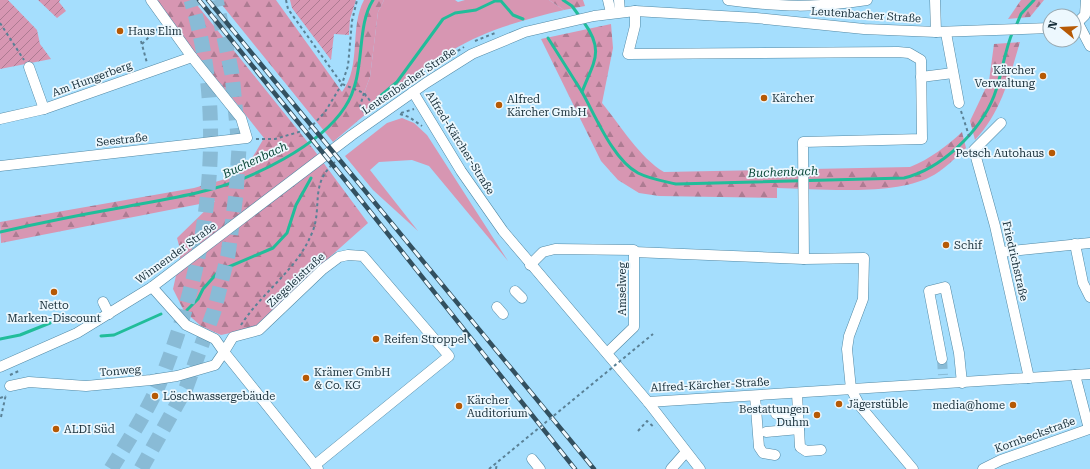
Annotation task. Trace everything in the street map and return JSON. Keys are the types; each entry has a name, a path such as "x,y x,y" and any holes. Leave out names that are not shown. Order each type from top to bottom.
{"street":[{"path":"151,0 192,57 240,118 247,138"},
{"path":"608,0 615,12"},
{"path":"615,12 618,0"},
{"path":"728,0 818,6 867,0"},
{"path":"935,0 941,33 954,73 959,103"},
{"path":"1082,18 1085,15 1086,0"},
{"path":"635,11 635,26 628,54 909,53 921,60 922,139 803,142 804,259"},
{"name":"Leutenbacher Straße","path":"352,135 451,66 472,54 525,32 572,20 615,12 635,11 748,17 870,29 941,33 1042,29"},
{"path":"1082,34 1090,46"},
{"name":"Am Hungerberg","path":"0,119 44,109 192,57"},
{"path":"29,67 44,109"},
{"path":"921,77 954,73"},
{"name":"Alfred-Kärcher-Straße","path":"414,92 461,170 503,232 648,402 851,389 943,379 962,383 1090,374"},
{"path":"972,147 1001,123"},
{"name":"Winnender Straße","path":"0,367 77,333 152,287 352,135"},
{"name":"Seestraße","path":"0,166 247,138"},
{"name":"Friedrichstraße","path":"972,147 1001,252 1029,378"},
{"path":"1001,252 1090,243"},
{"path":"1074,244 1083,283 1090,297"},
{"name":"Amselweg","path":"530,265 544,252 555,249 634,250 634,327 607,353"},
{"path":"634,252 804,259 864,258 863,299 849,336 847,349 851,389 860,406 913,469"},
{"name":"Ziegeleistraße","path":"233,337 260,330 323,269 339,257 348,255 363,256 448,356 317,467"},
{"path":"152,287 186,325 215,339 317,467"},
{"path":"942,359 930,291 945,287 959,353 962,383"},
{"path":"103,302 110,314"},
{"path":"224,352 233,337"},
{"name":"Tonweg","path":"10,386 29,382 86,386 177,376 215,365 224,352"},
{"name":"Kornbeckstraße","path":"983,469 1001,460 1088,425 1074,375"},
{"path":"798,393 800,447 806,451 821,450"},
{"path":"756,396 759,447 763,452 775,455"},
{"path":"648,402 700,469"},
{"path":"776,414 798,413"},
{"path":"766,432 799,429"},
{"path":"671,469 686,452"},
{"path":"532,459 540,469"}],"path":[{"path":"286,0 288,9 342,84 364,93 375,108"},
{"path":"247,138 261,140 275,139 309,128 325,112 342,84 348,66 352,21 357,0"},
{"path":"142,44 166,20"},
{"path":"0,22 29,67"},
{"path":"141,41 149,72"},
{"path":"364,93 360,106 362,112 366,116 382,104"},
{"path":"959,103 972,147"},
{"path":"233,337 243,321 295,262 306,245 313,231 318,195 324,171 340,158"},
{"path":"489,469 654,334"},
{"path":"0,398 6,396 1,417"},
{"path":"638,431 647,421"},
{"path":"496,469 497,463"}],"green space":[{"path":"0,0 8,0 37,30 40,44 51,59 0,69"},
{"path":"38,0 60,0 59,2 66,11 57,18"},
{"path":"150,0 193,0 314,150 368,223 304,280 258,327 221,335 201,326 184,311 173,289 181,253 177,238 215,201 1,243 0,222 194,188 222,180 248,165 264,138 221,84 182,51"},
{"path":"218,0 276,0 342,92 352,71 357,23 364,0 384,0 378,12 370,77 364,93 374,107 333,142"},
{"path":"290,0 356,0 350,19 349,35 334,34 331,60 292,8"},
{"path":"384,0 455,0 458,2 465,0 549,0 564,10 506,26 464,44 421,70 374,107 364,93 370,77 378,12"},
{"path":"549,0 583,0 585,6 564,10"},
{"path":"1021,0 1044,0 1030,17 1008,19"},
{"path":"611,24 613,48 602,103 639,150 655,166 664,172 910,167 938,152 962,132 966,148 949,164 930,177 915,183 896,187 855,190 777,188 777,198 659,196 639,193 618,180 601,161 541,39"},
{"path":"1020,42 1004,94 992,118 975,140 970,121 989,81 994,44"},
{"path":"402,118 414,123 427,135 508,261 429,166 412,160 379,162 370,170 418,231 373,190 345,156 387,123"}],"waterway":[{"name":"Buchenbach","path":"0,232 74,216 175,198 208,190 244,178 284,159 302,148 334,121 345,107 352,94 359,66 364,24 373,0"},
{"name":"Buchenbach","path":"563,0 572,6 580,17"},
{"name":"Buchenbach","path":"1016,26 1021,14 1034,0"},
{"path":"378,98 397,82 443,19 455,13 476,10 495,1 501,1 513,15 523,19"},
{"name":"Buchenbach","path":"583,21 590,31 596,48 593,64 582,92 606,136 613,148 629,167 643,175 676,184 904,178 918,173 945,158 958,147 979,123 994,96 1007,47 1013,31"},
{"path":"548,38 582,92"},
{"path":"187,310 198,299 203,289 219,271 273,248 287,233 296,205 311,178"},
{"path":"101,336 114,335 161,314"},
{"path":"0,339 20,335 50,323"}],"tunnel":[{"path":"111,469 131,437 160,382 177,337 201,242 208,193 211,144 209,95 203,47 191,0"},
{"path":"141,469 186,388 214,311 228,255 236,194 239,148 232,74 216,0"},
{"path":"942,359 943,375"}],"railway":[{"path":"199,0 345,180 575,469"},
{"path":"208,0 594,469"}],"place":[{"name":"Haus Elim","path":"120,31"},
{"name":"Kärcher Verwaltung","path":"1043,76"},
{"name":"Kärcher","path":"764,98"},
{"name":"Alfred Kärcher GmbH","path":"499,105"},
{"name":"Petsch Autohaus","path":"1052,153"},
{"name":"Schif","path":"946,245"},
{"name":"Netto Marken-Discount","path":"54,292"},
{"name":"Reifen Stroppel","path":"376,339"},
{"name":"Krämer GmbH & Co. KG","path":"306,378"},
{"name":"Löschwassergebäude","path":"155,396"},
{"name":"Jägerstüble","path":"839,404"},
{"name":"media@home","path":"1013,405"},
{"name":"Kärcher Auditorium","path":"459,406"},
{"name":"Bestattungen Duhm","path":"817,415"},
{"name":"ALDI Süd","path":"56,429"}]}
